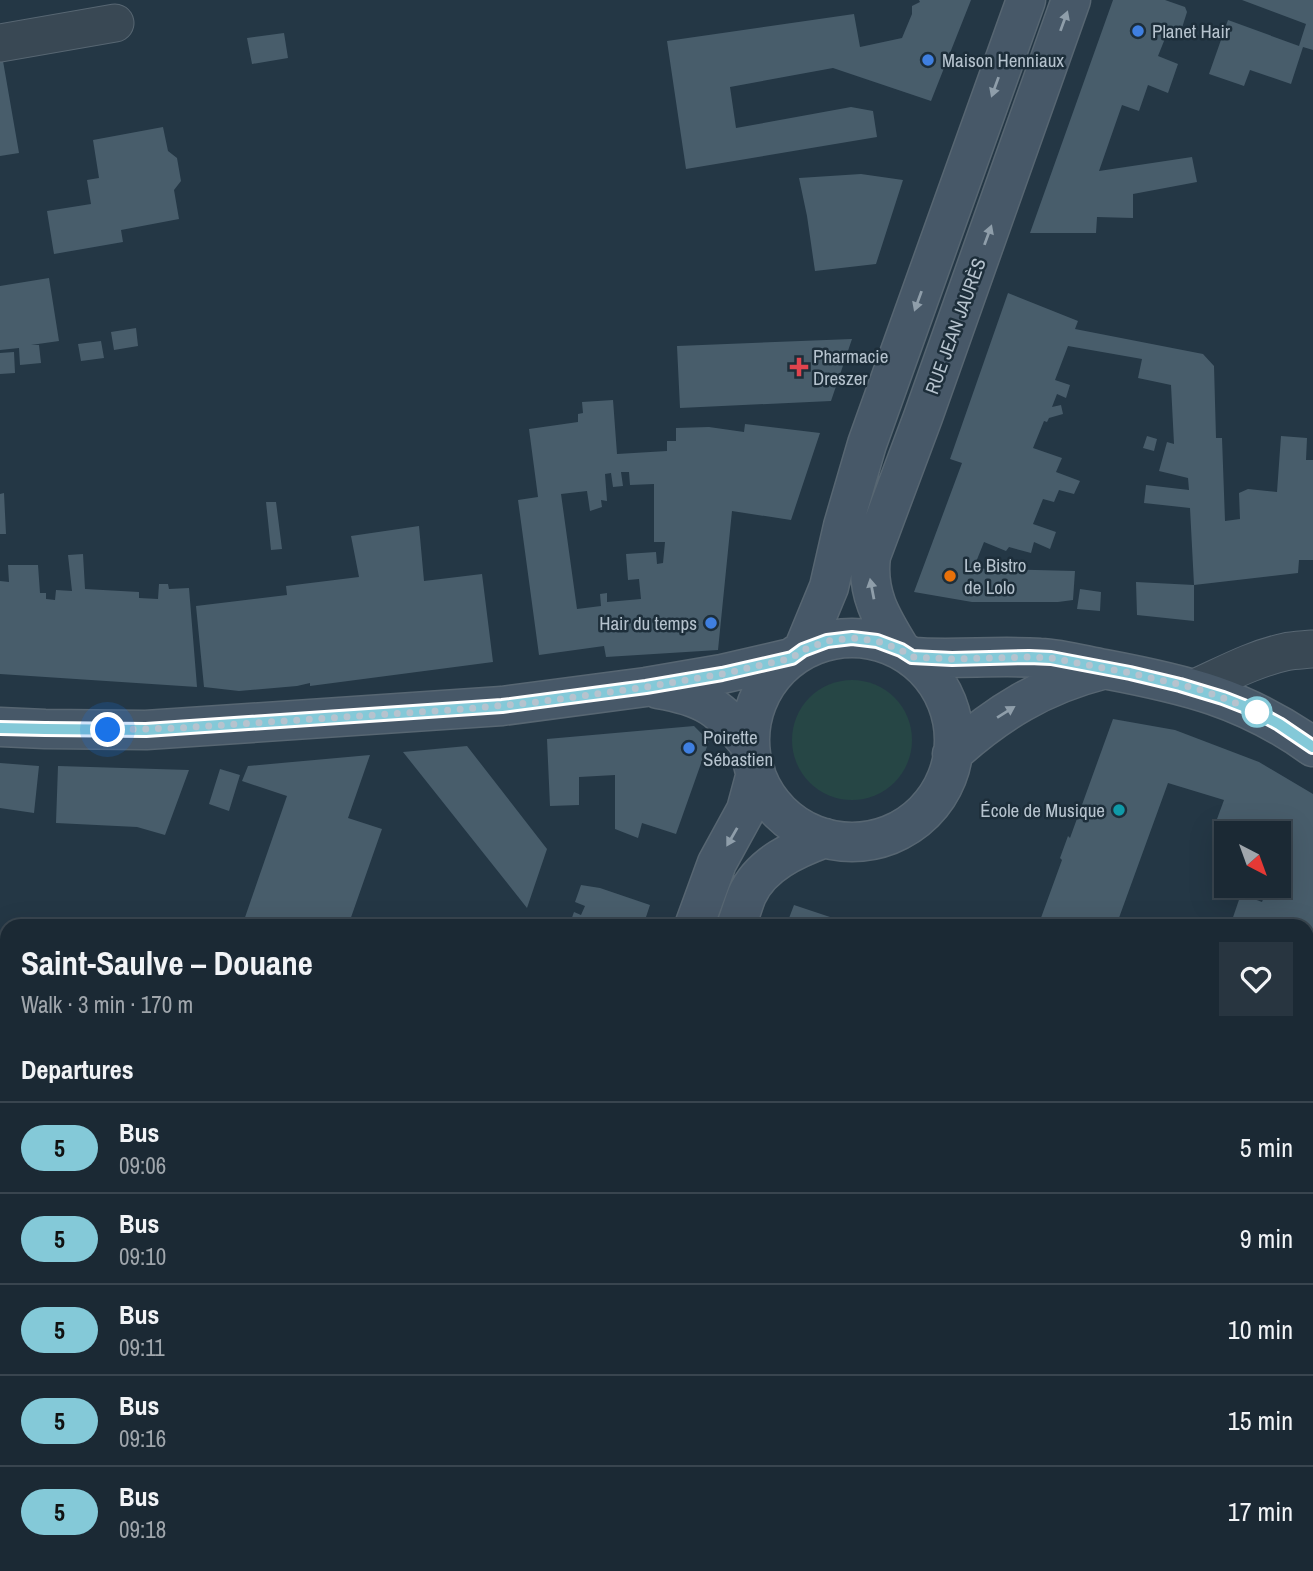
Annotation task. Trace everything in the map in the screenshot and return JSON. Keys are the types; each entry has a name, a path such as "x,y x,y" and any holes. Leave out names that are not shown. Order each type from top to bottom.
{"main road":[{"path":"697,919 718,863 746,810 753,759 752,720 760,696 773,675 797,654 829,587 843,526 875,420 1026,0"},
{"name":"RUE JEAN JAURÈS","path":"906,654 883,621 872,595 869,569 871,556 923,418 1071,0"},
{"path":"0,727 168,729 502,706 722,674 797,654 827,641 852,638 877,641 906,654 930,674 948,706 953,730 953,754 946,778 934,800 908,825 886,836 862,841 825,838 802,829 782,815 767,796 753,759 722,714 705,702 683,693 646,687"},
{"path":"906,654 952,659 1051,658 1130,673 1195,688 1251,709 1313,747"},
{"path":"953,754 1013,707 1074,677 1104,669"},
{"path":"739,919 748,893 769,867 799,848 825,838"}],"street":[{"path":"0,43 116,23"},
{"path":"1195,688 1265,657 1287,651 1313,649"}],"green space":[{"path":"852,680 875,684 895,697 908,717 912,740 908,763 895,783 875,796 852,800 829,796 809,783 796,763 792,740 796,717 809,697 829,684"}],"building":[{"path":"919,0 971,0 931,101 833,68 730,87 736,128 851,107 873,111 877,137 686,169 667,41 854,14 860,47 902,38 912,14 912,6 920,2"},
{"path":"1113,0 1165,0 1185,7 1187,12 1181,31 1172,34 1168,31 1158,56 1178,64 1168,93 1148,85 1139,111 1122,105 1099,171 1192,157 1197,182 1133,194 1133,218 1097,217 1096,233 1030,233"},
{"path":"1242,0 1313,0 1313,50 1303,47 1291,84 1250,70 1244,86 1209,74 1228,20 1299,46 1306,24"},
{"path":"284,33 288,58 252,64 247,38"},
{"path":"3,61 19,153 0,156 0,62"},
{"path":"163,127 168,151 177,158 181,181 174,190 179,219 121,230 123,242 54,254 47,211 91,204 87,180 99,178 93,140"},
{"path":"861,174 903,180 876,264 815,271 799,178"},
{"path":"49,278 59,341 31,345 39,345 41,363 20,365 19,348 0,350 0,286"},
{"path":"1008,293 1078,321 1075,329 1203,354 1214,366 1216,438 1222,438 1225,521 1240,519 1239,493 1248,489 1277,492 1281,436 1307,438 1306,460 1313,460 1313,560 1299,560 1298,573 1194,585 1190,508 1144,503 1146,485 1189,490 1188,478 1159,471 1167,442 1174,444 1171,385 1138,378 1142,359 1068,346 1055,380 1070,385 1066,398 1057,394 1052,407 1061,405 1063,414 1044,421 1033,448 1062,458 1056,472 1080,481 1074,494 1059,490 1054,502 1043,499 1033,524 1056,532 1050,549 1034,542 1031,553 1009,547 1006,551 984,542 974,567 986,569 987,560 994,560 995,569 1075,571 1073,600 972,602 914,592 962,463 950,459"},
{"path":"136,328 138,346 114,350 111,332"},
{"path":"852,339 831,401 680,408 677,346"},
{"path":"101,341 104,358 81,361 78,344"},
{"path":"14,352 15,373 0,374 0,353"},
{"path":"613,400 617,454 667,451 667,441 676,441 676,428 709,427 744,432 745,424 820,433 791,520 732,511 718,650 606,657 604,646 539,655 518,500 538,497 529,429 578,422 578,414 583,413 582,402","holes":["621,472 629,472 630,485 654,484 654,542 665,542 663,563 657,564 656,552 626,554 628,580 639,579 641,599 607,602 607,593 600,594 601,606 577,609 561,494 587,491 590,511 602,507 601,500 607,501 605,474 611,473 613,487 623,486"]},
{"path":"1147,436 1157,439 1154,451 1143,448"},
{"path":"4,493 6,534 0,534 0,494"},
{"path":"266,502 276,502 282,549 271,550"},
{"path":"419,526 424,581 482,574 493,662 310,686 310,683 239,691 204,687 196,606 287,595 286,586 359,577 351,536"},
{"path":"83,554 85,589 139,592 139,598 158,599 159,584 168,584 169,589 189,588 197,687 0,674 0,581 9,582 8,565 38,565 40,593 46,593 46,599 55,600 56,590 72,591 68,555"},
{"path":"1136,582 1194,585 1194,621 1137,615"},
{"path":"1080,589 1101,592 1100,611 1077,609"},
{"path":"1113,719 1175,730 1259,762 1313,794 1313,919 1232,919 1240,898 1262,902 1264,898 1292,898 1292,821 1216,821 1224,800 1168,783 1119,919 1041,919 1068,836 1070,838"},
{"path":"694,726 709,741 676,834 642,823 638,838 615,829 615,775 579,777 579,805 550,806 547,739"},
{"path":"467,746 547,849 527,908 403,752"},
{"path":"370,755 348,818 382,829 350,919 244,919 287,796 242,781 248,766"},
{"path":"0,763 39,766 34,813 0,808"},
{"path":"58,766 189,770 165,835 137,827 56,823"},
{"path":"220,769 240,775 229,811 209,804"},
{"path":"581,885 600,888 650,905 645,919 572,919 574,912 581,915 585,906 575,902"},
{"path":"794,905 836,919 789,919"}],"bus line":[{"name":"5","path":"0,728 146,730 502,706 722,674 792,658 803,650 827,641 852,638 877,641 912,657 1051,658 1195,688 1251,709 1313,747"}],"place":[{"name":"Planet Hair","path":"1138,31"},
{"name":"Maison Henniaux","path":"928,60"},
{"name":"Pharmacie Dreszer","path":"799,367"},
{"name":"Le Bistro de Lolo","path":"950,576"},
{"name":"Hair du temps","path":"711,623"},
{"name":"Poirette Sébastien","path":"689,748"},
{"name":"École de Musique","path":"1119,810"}],"route":[{"path":"108,730 179,728 538,702 722,674 792,658 803,650 827,641 852,638 877,641 912,657 1051,658 1195,688 1257,712"}]}
